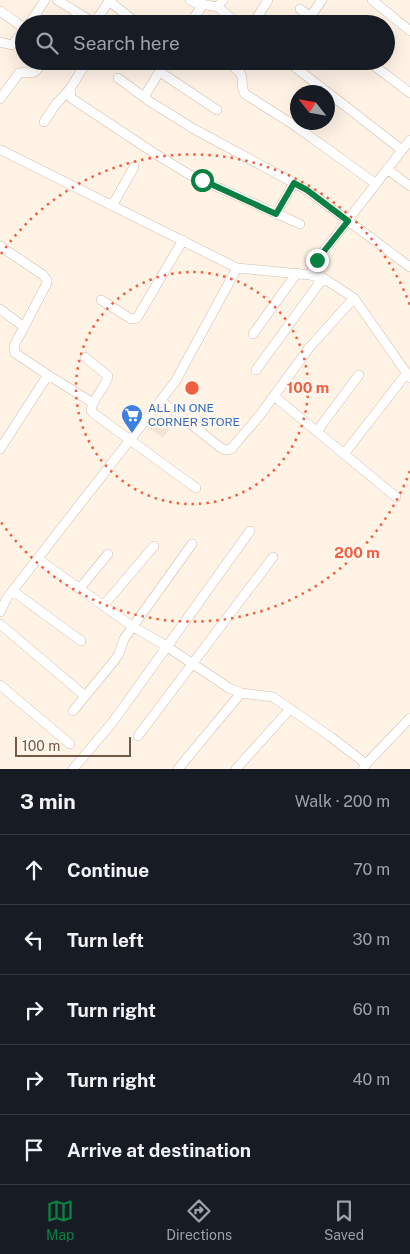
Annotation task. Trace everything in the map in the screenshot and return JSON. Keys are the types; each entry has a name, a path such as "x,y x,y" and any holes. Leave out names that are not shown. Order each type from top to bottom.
{"street":[{"path":"35,15 45,0"},
{"path":"102,15 110,0 128,15"},
{"path":"190,0 196,4 220,3 230,15"},
{"path":"259,15 268,0"},
{"path":"311,15 322,0"},
{"path":"372,0 390,15"},
{"path":"62,1 78,14"},
{"path":"196,15 203,4"},
{"path":"300,9 308,15"},
{"path":"0,11 15,22"},
{"path":"395,19 410,31"},
{"path":"0,42 12,45 15,42"},
{"path":"0,99 19,73 30,74 36,70"},
{"path":"44,122 56,104 70,89 82,70"},
{"path":"236,70 241,74 242,89 245,94 297,127 376,184"},
{"path":"299,70 402,150"},
{"path":"380,70 410,93"},
{"path":"144,97 160,72 217,110"},
{"path":"118,78 144,97 215,141 307,190 410,266"},
{"path":"70,89 72,98 77,102 175,166 300,224"},
{"path":"310,275 317,260 410,140"},
{"path":"0,151 237,268 323,278 354,298 408,376 344,454"},
{"path":"112,206 134,167"},
{"path":"387,169 410,186"},
{"path":"276,214 294,183"},
{"path":"101,300 131,319 137,318 183,240"},
{"path":"0,246 43,275 47,280 14,346 14,350 23,359 48,376 93,403"},
{"path":"0,612 7,594 38,559 175,382 237,268"},
{"path":"252,334 297,274"},
{"path":"256,370 323,278"},
{"path":"160,401 220,447 228,450 239,440 274,396 309,348 354,298"},
{"path":"0,309 24,327"},
{"path":"85,357 108,376 108,380 93,403 91,410 93,413 196,488"},
{"path":"317,431 359,374"},
{"path":"0,449 48,376"},
{"path":"274,396 396,497"},
{"path":"73,769 112,723 250,531"},
{"path":"73,712 114,662 132,626 192,544"},
{"path":"104,605 154,546"},
{"path":"80,588 108,554"},
{"path":"138,736 273,557"},
{"path":"38,559 132,626 229,688 241,694 273,697 290,708 364,766 410,719"},
{"path":"7,594 81,641"},
{"path":"0,624 86,696"},
{"path":"0,685 70,744"},
{"path":"178,769 241,694"},
{"path":"236,769 290,708"}],"shaded area":[{"path":"154,414 172,426 163,438 146,426"}],"place":[{"name":"ALL IN ONE CORNER STORE","path":"132,434"}],"route":[{"path":"202,180 276,214 294,183 307,190 348,221 317,260"}]}
